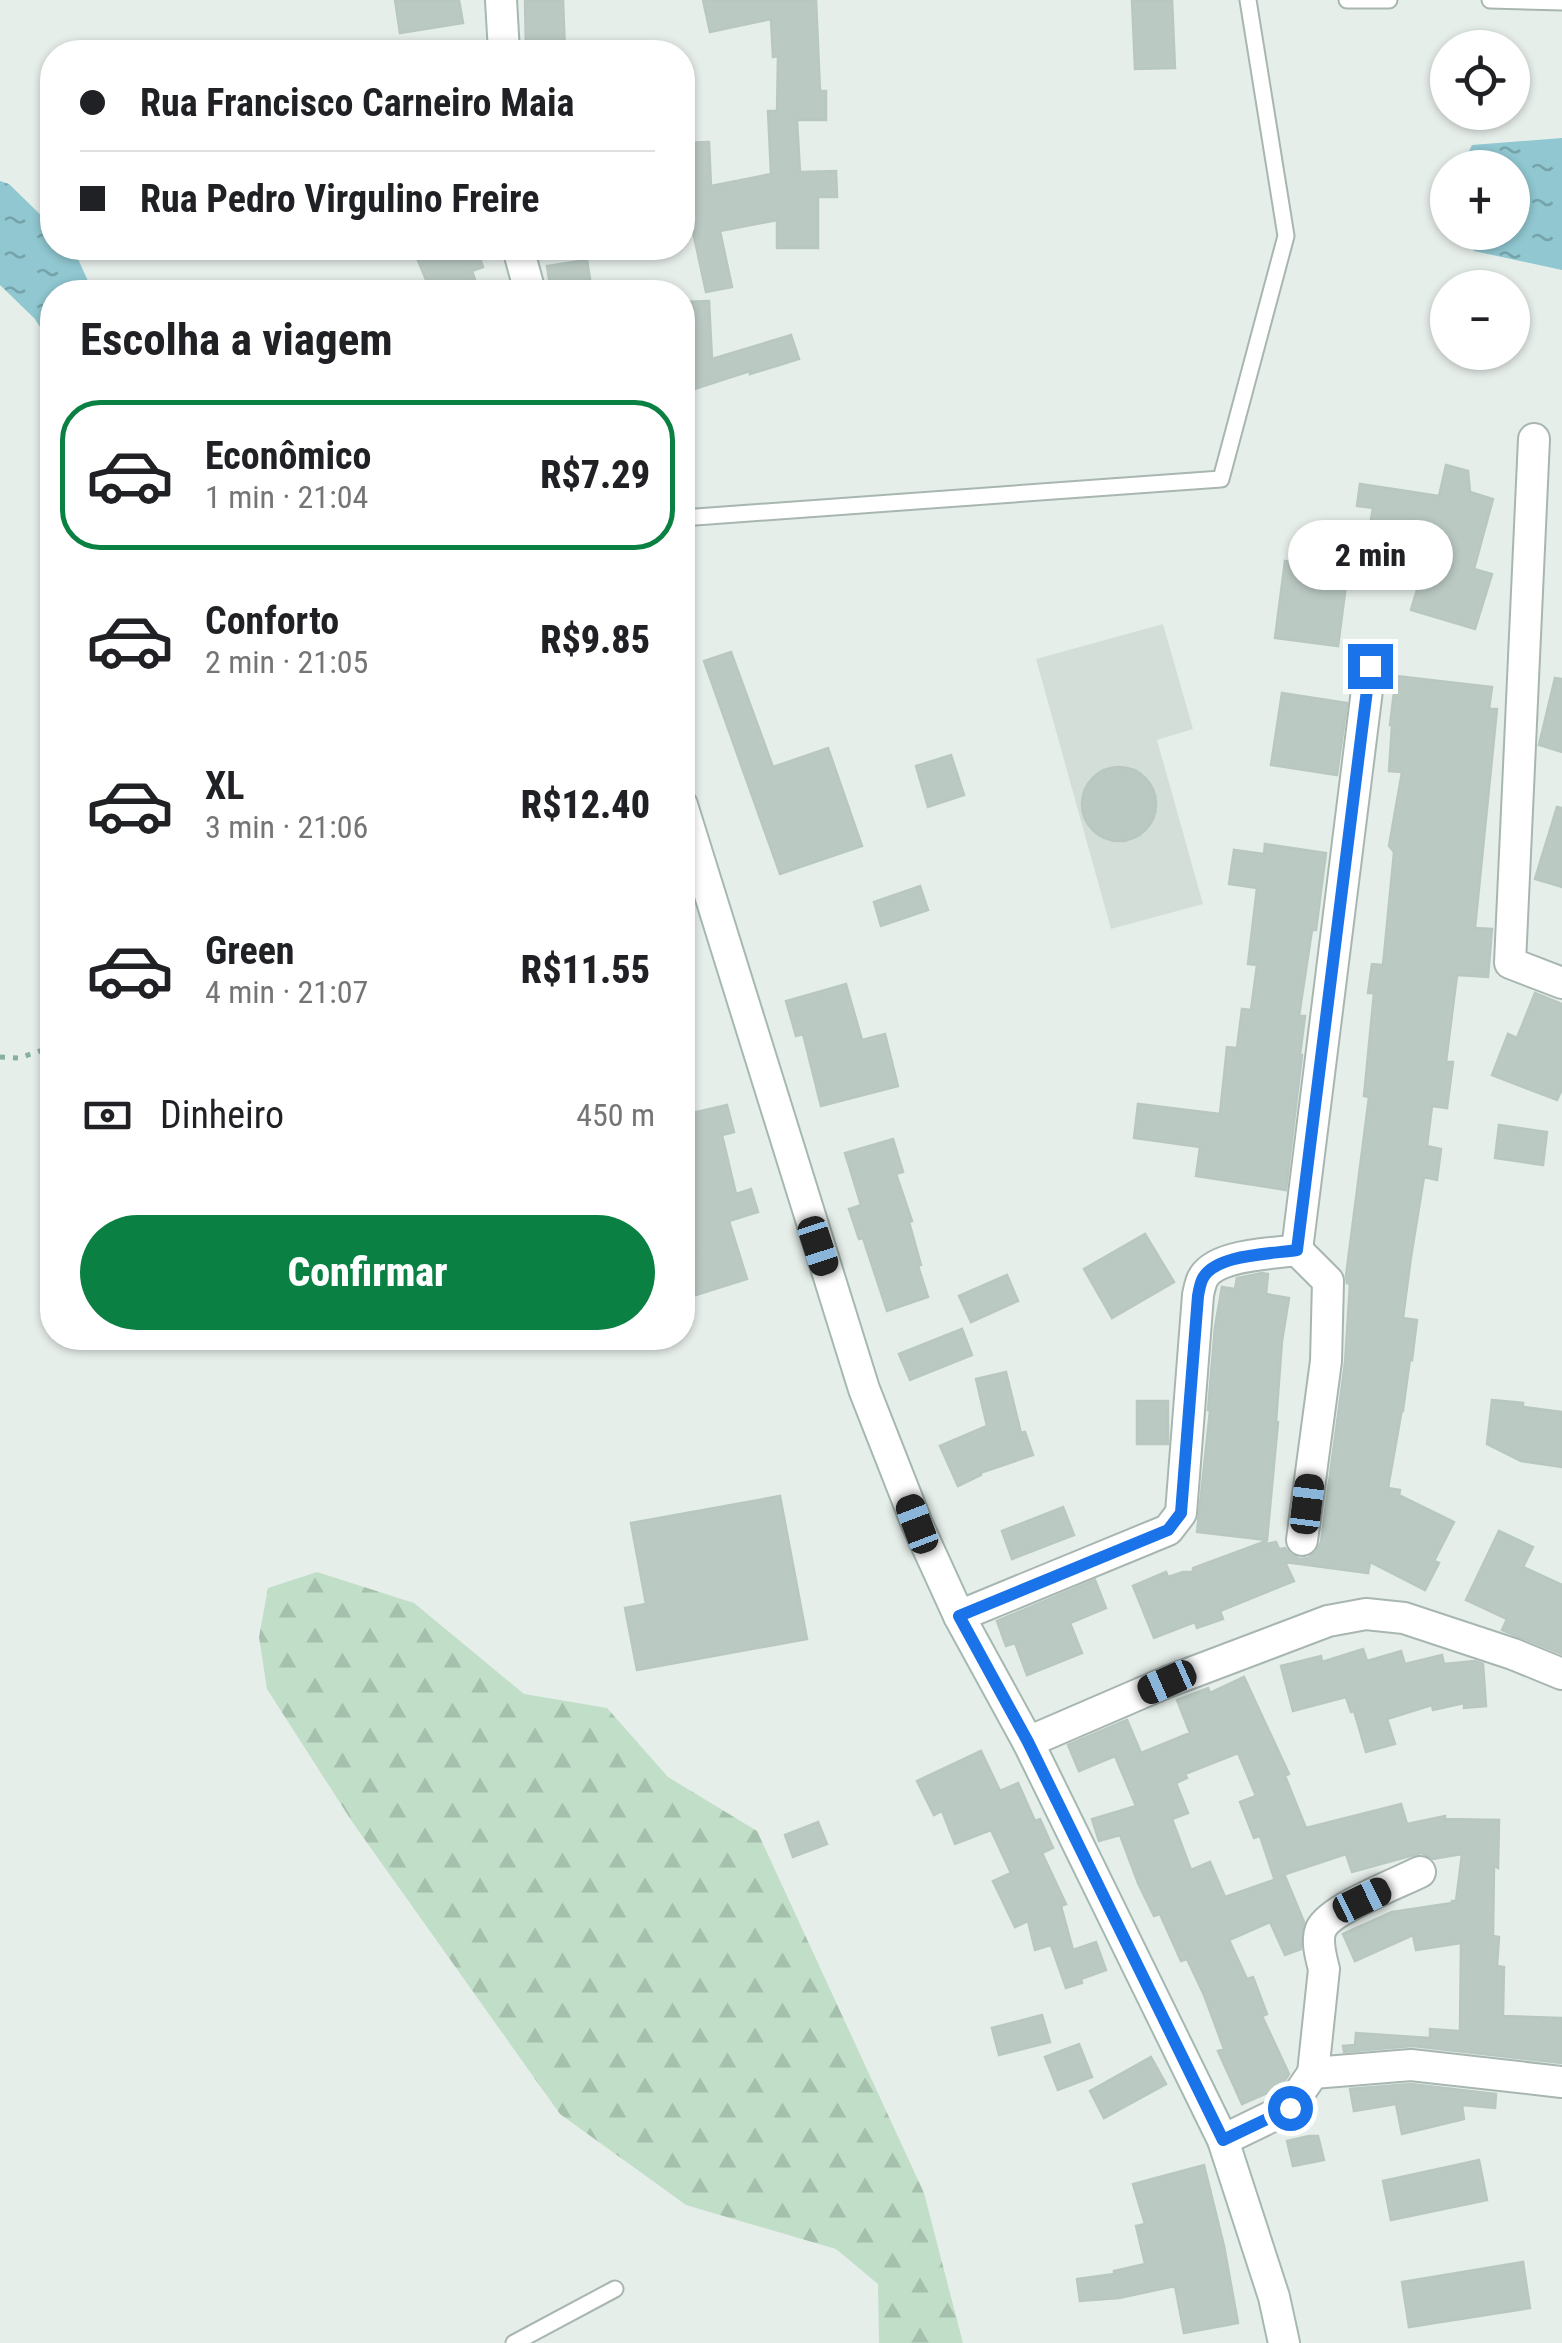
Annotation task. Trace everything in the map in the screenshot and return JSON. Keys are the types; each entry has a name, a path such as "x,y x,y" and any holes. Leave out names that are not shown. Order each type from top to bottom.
{"street":[{"path":"501,0 503,40"},
{"path":"1534,439 1510,963 1562,982"},
{"path":"1297,1250 1370,666"},
{"path":"695,848 864,1389 917,1524 959,1616 1028,1742 1223,2140 1274,2297 1284,2343"},
{"path":"1297,1250 1328,1281 1326,1361 1302,1540"},
{"path":"959,1616 1168,1530 1181,1513 1202,1277 1216,1264 1297,1250"},
{"path":"1028,1742 1167,1682 1328,1621 1366,1614 1404,1618 1562,1674"},
{"path":"1223,2140 1290,2108 1312,2073 1324,1969 1320,1930 1333,1914 1420,1872"},
{"path":"1312,2073 1411,2065 1562,2082"}],"lane":[{"path":"695,517 1221,480 1286,236 1248,0"},
{"path":"1347,0 1389,0"},
{"path":"1490,0 1562,2"},
{"path":"514,2343 615,2290"}],"path":[{"path":"0,1057 20,1058 40,1051"}],"shaded area":[{"path":"1163,624 1193,729 1157,740 1203,904 1111,929 1036,659"}],"green space":[{"path":"317,1572 414,1603 524,1694 607,1708 668,1777 757,1831 924,2193 963,2343 879,2343 878,2284 836,2249 686,2205 560,2114 353,1823 267,1689 259,1637 268,1588"}],"water":[{"path":"1562,138 1562,270 1474,251 1530,250 1530,150 1470,150 1472,145"},
{"path":"0,181 9,184 40,214 40,260 78,260 88,280 40,280 40,327 0,285"}],"building":[{"path":"395,0 459,0 463,23 400,33"},
{"path":"525,0 563,0 565,40 526,40"},
{"path":"703,0 816,0 820,91 826,91 826,120 797,120 800,172 836,171 837,197 818,197 818,248 777,248 777,220 720,231 732,287 706,292 695,241 695,143 709,142 711,186 771,174 768,111 777,111 778,56 773,57 771,19 710,32"},
{"path":"1132,0 1172,0 1175,68 1135,69"},
{"path":"418,260 480,260 483,267 472,271 475,280 426,280"},
{"path":"587,260 590,280 549,280 547,266"},
{"path":"709,301 712,359 791,335 799,359 695,389 695,302"},
{"path":"1446,465 1468,471 1470,492 1493,499 1474,569 1492,574 1475,629 1411,610 1419,583 1362,572 1373,508 1357,506 1360,484 1439,496"},
{"path":"1285,561 1348,570 1338,646 1275,638"},
{"path":"731,652 773,767 828,748 862,846 780,874 704,661"},
{"path":"1396,676 1492,687 1489,709 1497,709 1475,928 1492,929 1488,977 1457,975 1446,1062 1453,1062 1447,1108 1432,1106 1427,1146 1441,1149 1437,1180 1424,1177 1411,1257 1403,1318 1417,1320 1388,1488 1400,1490 1399,1495 1454,1522 1434,1561 1439,1563 1425,1590 1370,1562 1368,1573 1285,1562 1294,1581 1220,1611 1223,1619 1197,1628 1195,1622 1154,1638 1133,1586 1166,1572 1168,1577 1193,1572 1193,1568 1266,1541 1276,1542 1279,1549 1285,1548 1300,1559 1316,1552 1321,1542 1345,1363 1350,1284 1346,1276 1369,1097 1364,1096 1374,993 1368,993 1372,964 1383,965 1394,852 1389,846 1402,772 1389,771"},
{"path":"1555,678 1562,679 1562,752 1539,745"},
{"path":"1282,693 1347,703 1337,775 1271,765"},
{"path":"951,755 964,795 928,807 916,766"},
{"path":"1119,767 1145,778 1156,804 1145,830 1119,841 1093,830 1082,804 1093,778"},
{"path":"1557,807 1562,808 1562,887 1535,879"},
{"path":"1265,844 1326,853 1299,1016 1305,1016 1286,1190 1196,1176 1200,1147 1134,1138 1138,1104 1220,1114 1227,1047 1237,1048 1242,1009 1251,1010 1257,965 1248,964 1257,888 1229,884 1234,850 1264,854"},
{"path":"920,886 928,910 881,926 874,902"},
{"path":"846,984 862,1040 885,1034 898,1086 821,1106 803,1034 796,1036 786,1001"},
{"path":"1535,993 1562,1004 1562,1089 1557,1100 1492,1075 1508,1034 1517,1038"},
{"path":"727,1105 734,1132 722,1135 736,1194 751,1189 758,1212 729,1221 747,1279 695,1295 697,1253 695,1112"},
{"path":"1499,1125 1547,1132 1543,1165 1495,1158"},
{"path":"893,1139 903,1172 896,1174 912,1221 909,1222 921,1265 918,1266 928,1297 887,1311 849,1209 861,1205 845,1153"},
{"path":"1145,1234 1174,1282 1112,1318 1084,1269"},
{"path":"1268,1274 1266,1294 1289,1298 1282,1341 1267,1540 1197,1532 1222,1287 1235,1289 1237,1278"},
{"path":"1007,1275 1018,1301 971,1322 959,1296"},
{"path":"962,1329 972,1355 910,1380 899,1354"},
{"path":"1006,1372 1021,1433 1025,1432 1033,1455 980,1473 958,1486 940,1446 987,1426 976,1379"},
{"path":"1492,1400 1562,1412 1562,1467 1521,1461 1487,1444"},
{"path":"1137,1401 1168,1401 1168,1444 1137,1444"},
{"path":"780,1496 807,1639 637,1670 625,1608 646,1604 631,1523"},
{"path":"1063,1507 1074,1535 1012,1559 1002,1531"},
{"path":"1499,1531 1533,1547 1523,1567 1562,1585 1562,1654 1502,1630 1507,1619 1466,1600"},
{"path":"1095,1580 1106,1608 1070,1623 1082,1653 1027,1675 1015,1643 1006,1646 997,1621"},
{"path":"1363,1649 1367,1661 1401,1651 1405,1664 1442,1655 1444,1664 1483,1664 1486,1706 1464,1708 1464,1703 1433,1710 1432,1705 1387,1719 1395,1744 1366,1752 1346,1697 1293,1711 1281,1666 1321,1656 1322,1662"},
{"path":"1244,1677 1289,1774 1285,1776 1306,1828 1401,1804 1407,1824 1445,1816 1499,1820 1493,1936 1499,1937 1497,1966 1504,1967 1503,2016 1562,2018 1562,2063 1413,2046 1344,2052 1343,2046 1355,2045 1356,2033 1430,2038 1430,2029 1460,2031 1461,1943 1416,1950 1413,1935 1355,1961 1343,1934 1392,1912 1456,1901 1462,1854 1433,1859 1421,1853 1352,1872 1346,1854 1274,1878 1260,1836 1254,1838 1240,1802 1256,1796 1238,1753 1185,1774 1187,1778 1176,1783 1188,1813 1172,1819 1191,1870 1210,1862 1225,1897 1285,1876 1304,1922 1301,1949 1285,1955 1270,1922 1229,1940 1247,1979 1253,1977 1267,2014 1262,2016 1289,2074 1281,2087 1242,2104 1218,2051 1224,2049 1204,1995 1187,1959 1181,1961 1160,1914 1154,1916 1120,1835 1099,1841 1092,1819 1136,1806 1115,1756 1079,1771 1068,1745 1127,1720 1141,1753 1190,1733 1177,1700 1208,1688 1210,1693"},
{"path":"981,1751 1000,1791 1018,1783 1035,1821 1040,1819 1053,1848 1042,1853 1066,1904 1061,1906 1073,1950 1096,1942 1106,1970 1081,1979 1082,1983 1066,1988 1051,1945 1035,1950 1028,1921 1015,1927 993,1881 1011,1873 991,1830 955,1844 942,1811 934,1815 917,1781"},
{"path":"818,1822 827,1844 793,1857 785,1835"},
{"path":"1042,2015 1050,2042 999,2055 992,2028"},
{"path":"1079,2044 1092,2077 1058,2090 1045,2057"},
{"path":"1151,2057 1166,2084 1104,2118 1090,2091"},
{"path":"1411,2084 1496,2094 1495,2108 1462,2105 1464,2119 1402,2134 1396,2104 1354,2111 1350,2089"},
{"path":"1318,2136 1324,2160 1293,2166 1287,2141"},
{"path":"1479,2160 1487,2200 1391,2220 1383,2181"},
{"path":"1204,2165 1238,2323 1184,2333 1175,2286 1119,2298 1080,2301 1077,2279 1114,2274 1145,2264 1136,2226 1145,2224 1133,2184"},
{"path":"1523,2262 1530,2308 1409,2327 1402,2282"}],"route":[{"path":"1290,2108 1223,2140 1028,1742 959,1616 1168,1530 1181,1513 1202,1277 1216,1264 1297,1250 1370,666"}]}
